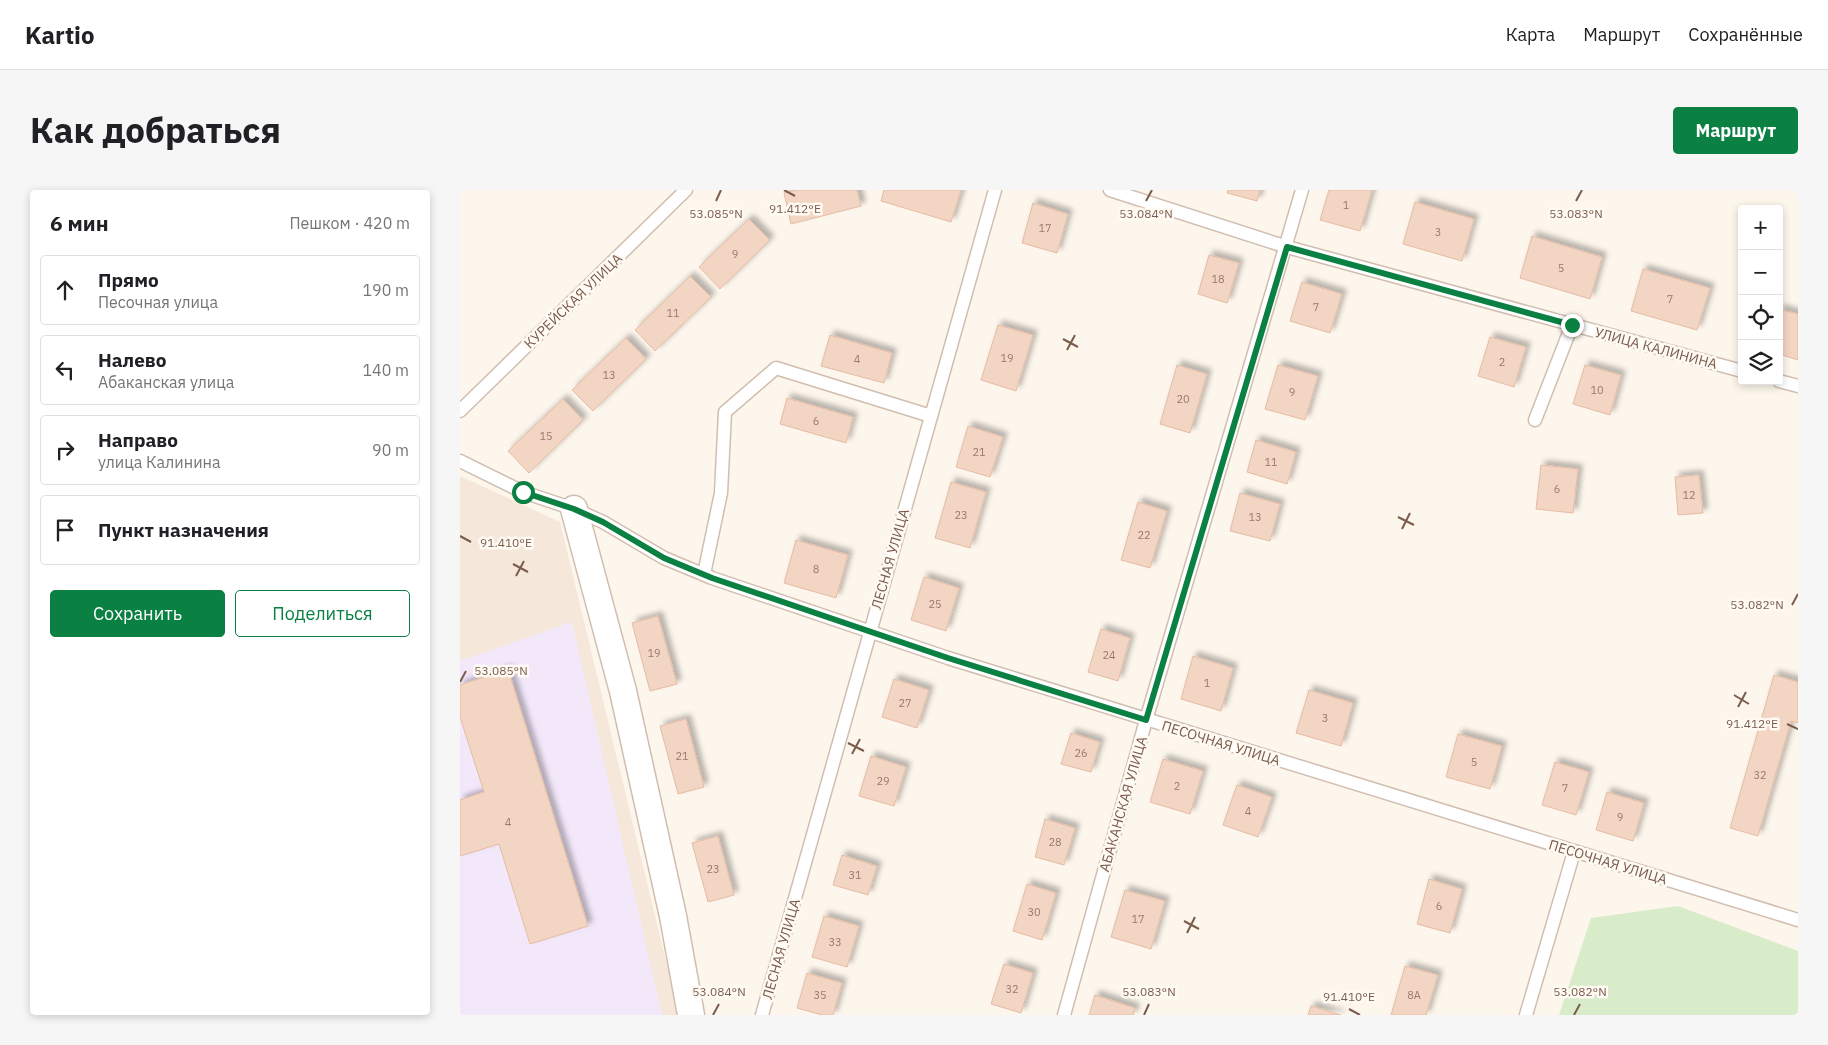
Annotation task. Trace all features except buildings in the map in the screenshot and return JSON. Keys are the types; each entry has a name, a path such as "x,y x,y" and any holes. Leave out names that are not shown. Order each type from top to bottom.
{"street":[{"path":"574,509 624,691 673,916 691,1015"}],"lane":[{"name":"КУРЕЙСКАЯ УЛИЦА","path":"460,411 686,190"},
{"name":"ЛЕСНАЯ УЛИЦА","path":"762,1015 995,190"},
{"name":"УЛИЦА КАЛИНИНА","path":"1110,190 1287,247 1738,370"},
{"name":"АБАКАНСКАЯ УЛИЦА","path":"1064,1015 1146,720 1287,247 1302,190"},
{"path":"1535,420 1572,325"},
{"path":"704,574 721,493 725,412 776,368 931,416"},
{"path":"1783,382 1798,386"},
{"name":"ПЕСОЧНАЯ УЛИЦА","path":"460,461 523,492 574,509 603,522 664,558 704,574 870,632 1146,720 1798,920"},
{"path":"1526,1015 1574,852"}],"shaded area":[{"path":"460,476 560,522 679,1015 460,1015"},
{"path":"572,622 662,1015 460,1015 460,661"}],"green space":[{"path":"1678,906 1798,951 1798,1015 1559,1015 1591,918"}],"route":[{"path":"523,492 574,509 603,522 664,558 712,578 948,658 1146,720 1287,247 1572,325"}]}
